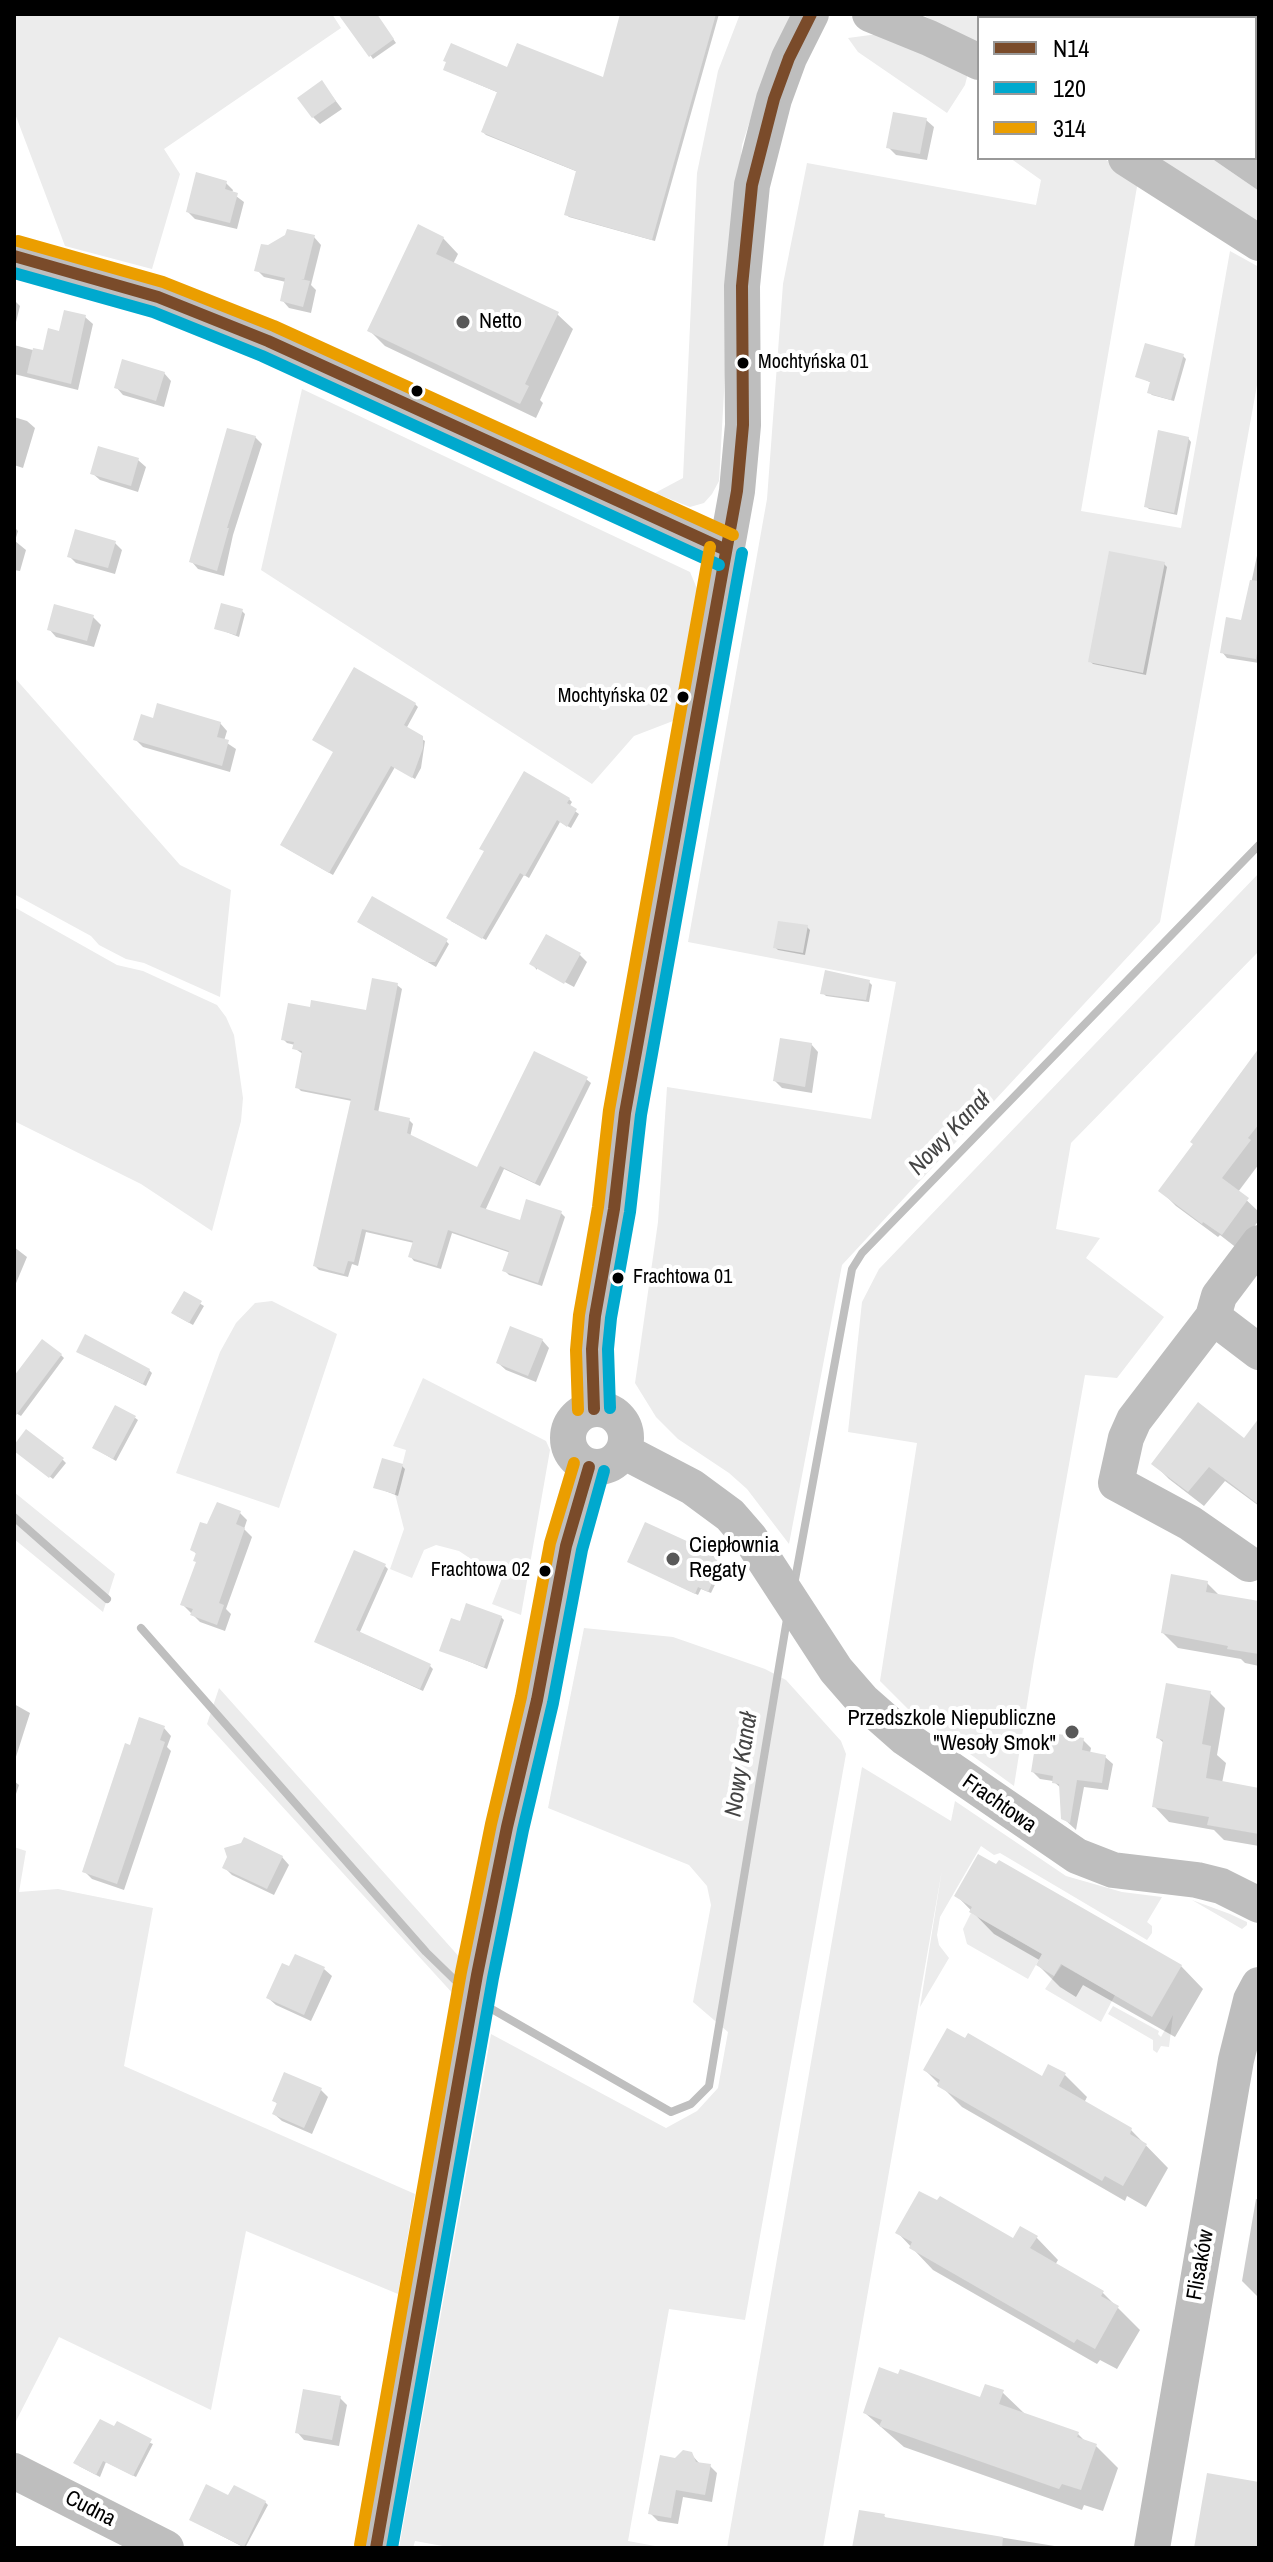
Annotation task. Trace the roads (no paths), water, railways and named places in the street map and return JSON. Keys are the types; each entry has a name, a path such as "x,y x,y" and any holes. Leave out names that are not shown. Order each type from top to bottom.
{"street":[{"path":"594,1409 592,1349 595,1316 614,1209 625,1113 741,455 742,286 752,185 774,99 789,58 811,14"},
{"path":"870,14 977,61"},
{"path":"1129,160 1259,243"},
{"path":"14,256 158,297 268,341 726,550"},
{"path":"1249,1564 1190,1523 1116,1483 1126,1438 1134,1420 1213,1317 1219,1296 1259,1243"},
{"path":"1213,1317 1259,1352"},
{"path":"594,1409 605,1410 615,1415 622,1424 626,1435 623,1451 611,1464 600,1468 589,1467 571,1453 568,1431 582,1413 594,1409"},
{"name":"Frachtowa","path":"623,1451 692,1487 720,1506 750,1538 825,1655 863,1701 905,1738 1077,1856 1113,1870 1197,1880 1221,1886 1259,1905"},
{"path":"376,2548 468,2020 507,1827 537,1700 566,1546 589,1467"},
{"name":"Flisaków","path":"1152,2548 1236,2060 1251,2000 1259,1985"},
{"name":"Cudna","path":"14,2471 166,2548"}],"waterway":[{"name":"Nowy Kanał","path":"794,1585 852,1269 862,1253 1259,845"},
{"name":"Nowy Kanał","path":"14,1517 107,1599"},
{"name":"Nowy Kanał","path":"483,2004 671,2112 691,2104 709,2086 787,1619"},
{"name":"Nowy Kanał","path":"141,1628 426,1952 463,1988"}],"place":[{"name":"Netto","path":"463,322"},
{"name":"Mochtyńska 01","path":"743,363"},
{"name":"Mochtyńska 02","path":"683,697"},
{"name":"Frachtowa 01","path":"618,1278"},
{"name":"Ciepłownia Regaty","path":"673,1559"},
{"name":"Frachtowa 02","path":"545,1571"},
{"name":"Przedszkole Niepubliczne \"Wesoły Smok\"","path":"1072,1732"}]}
